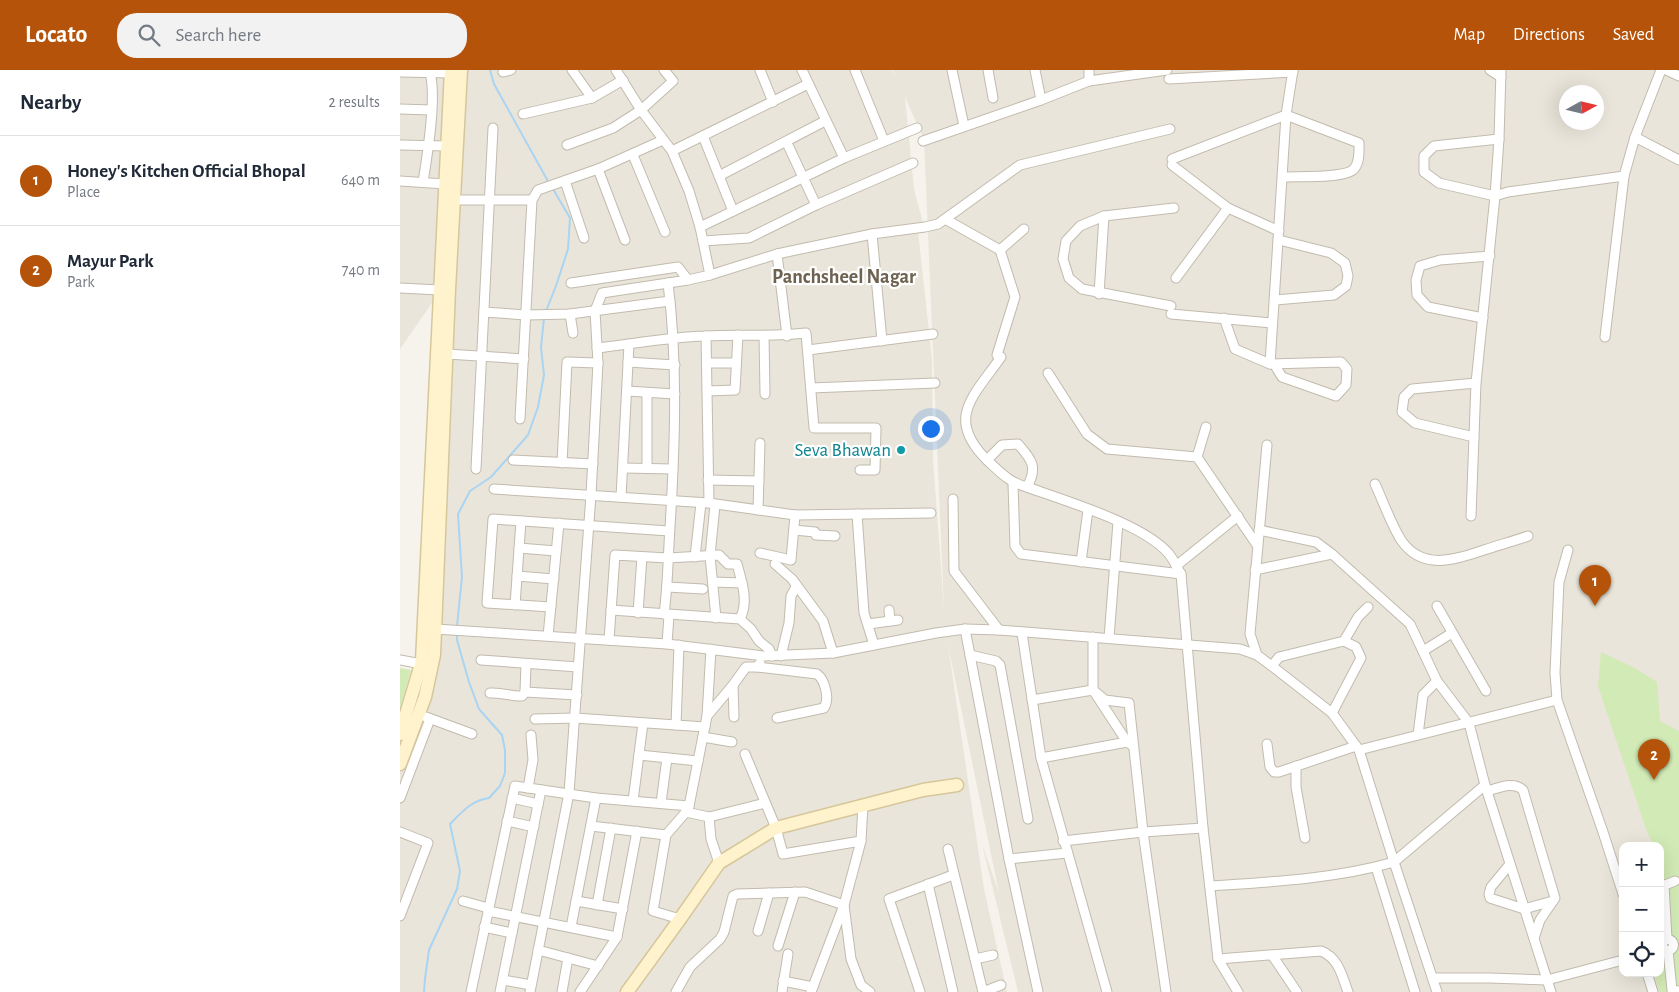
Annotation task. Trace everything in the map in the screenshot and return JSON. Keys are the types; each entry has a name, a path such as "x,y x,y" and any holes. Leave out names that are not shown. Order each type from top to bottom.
{"main road":[{"path":"400,734 422,664 447,146 454,71"},
{"path":"400,764 424,716 434,655 454,200 454,71"},
{"path":"627,992 719,863 776,828 923,790 957,785"}],"street":[{"path":"572,70 592,98"},
{"path":"616,70 641,110 672,151 689,191 700,227 710,275"},
{"path":"567,145 613,128 641,110 673,81 665,70"},
{"path":"760,70 773,102"},
{"path":"802,70 844,158"},
{"path":"855,70 884,141"},
{"path":"952,70 964,126"},
{"path":"988,70 993,98"},
{"path":"1035,70 1041,100"},
{"path":"1089,70 1089,81"},
{"path":"1471,516 1476,383 1490,256 1499,139 1501,73 1490,70"},
{"path":"1605,337 1624,176 1635,137 1662,70"},
{"path":"1666,70 1679,76"},
{"path":"400,72 454,71"},
{"path":"923,141 1041,100 1089,81 1168,75 1293,71 1286,116 1272,323 1272,364 1282,377 1336,396 1346,385 1347,369 1341,362 1272,364 1235,349 1224,318"},
{"path":"423,182 433,84 430,72"},
{"path":"523,114 592,98 623,80"},
{"path":"672,151 808,84"},
{"path":"400,109 431,110"},
{"path":"1275,300 1334,295 1346,286 1348,276 1345,263 1331,253 1279,235 1228,208 1172,162 1286,116 1359,142 1359,159 1353,170 1342,175 1283,177"},
{"path":"719,176 787,143 825,121"},
{"path":"476,469 493,128"},
{"path":"700,227 804,176 917,128"},
{"path":"503,980 530,989 569,793 592,495 598,363 594,311 602,293 688,280 777,254 872,234 938,224 1020,165 1170,129"},
{"path":"703,136 733,211"},
{"path":"1635,137 1679,160"},
{"path":"1499,139 1434,146 1424,156 1424,172 1439,183 1495,196 1508,192 1624,176"},
{"path":"520,419 532,200 538,190 633,155 663,140"},
{"path":"787,143 816,205"},
{"path":"400,145 447,146"},
{"path":"633,155 665,232"},
{"path":"703,241 749,238 816,205 913,163"},
{"path":"598,169 625,240"},
{"path":"400,181 446,184"},
{"path":"563,181 584,238"},
{"path":"454,200 532,200"},
{"path":"1174,208 1104,216 1080,226 1066,241 1063,259 1069,278 1082,290 1171,310 1272,323"},
{"path":"1176,278 1228,208"},
{"path":"1099,294 1104,216"},
{"path":"944,219 1000,250 1015,297 999,356 970,400 966,410 965,423 972,442 987,460 1013,484 1088,510 1147,535 1170,554 1179,570 1202,828 1218,959 1238,992"},
{"path":"1000,250 1024,229"},
{"path":"872,234 882,341"},
{"path":"777,254 787,336"},
{"path":"1483,318 1428,306 1417,295 1416,280 1420,266 1440,260 1490,256"},
{"path":"571,283 678,267 688,280"},
{"path":"667,644 666,615 675,394 675,365 668,283"},
{"path":"400,288 440,290"},
{"path":"484,312 526,315 570,314 670,301"},
{"path":"570,314 573,333"},
{"path":"597,348 673,338 787,336 806,333 814,428 876,428 875,470 860,470"},
{"path":"808,350 933,334"},
{"path":"706,336 708,504 710,556 716,618"},
{"path":"708,391 736,390 738,336"},
{"path":"764,336 765,394"},
{"path":"621,497 629,344"},
{"path":"447,354 524,359"},
{"path":"562,463 567,362 598,363"},
{"path":"628,362 675,365"},
{"path":"707,363 736,363"},
{"path":"1048,373 1087,434 1107,450 1197,458 1257,545"},
{"path":"811,388 935,383"},
{"path":"1474,437 1415,423 1402,412 1404,397 1412,389 1476,383"},
{"path":"627,391 675,394"},
{"path":"647,393 647,468"},
{"path":"1197,458 1206,427"},
{"path":"758,510 760,443"},
{"path":"987,460 1002,445 1018,444 1027,454 1033,466 1033,475 1026,487"},
{"path":"1257,655 1250,634 1267,445"},
{"path":"513,460 593,464"},
{"path":"623,468 673,469"},
{"path":"708,480 759,481"},
{"path":"1013,484 1015,546 1022,554 1115,566 1179,570 1238,516"},
{"path":"1375,484 1401,539 1412,553 1425,559 1438,561 1456,559 1528,536"},
{"path":"494,489 708,504 795,515 931,513"},
{"path":"953,499 954,571 999,630"},
{"path":"695,557 708,504"},
{"path":"1081,562 1088,510"},
{"path":"857,514 864,613 874,645"},
{"path":"760,552 791,560 795,515"},
{"path":"551,607 487,603 493,519 669,530"},
{"path":"515,605 521,521"},
{"path":"1109,638 1118,522"},
{"path":"548,636 559,523"},
{"path":"794,530 815,532 816,535 835,536"},
{"path":"1258,530 1316,542 1410,624 1437,681 1469,722 1486,788 1548,980 1550,992"},
{"path":"519,548 556,552"},
{"path":"1568,550 1559,582 1555,673 1557,700 1621,887"},
{"path":"1255,570 1332,554"},
{"path":"609,640 615,555 668,558 719,555 728,564 737,564 745,596 745,609 740,619"},
{"path":"638,612 642,557"},
{"path":"775,564 792,579 796,587 823,621 832,653"},
{"path":"517,576 554,579"},
{"path":"713,582 742,583"},
{"path":"667,587 703,589"},
{"path":"757,667 772,656 789,623 791,596 796,587"},
{"path":"1437,606 1486,690"},
{"path":"1344,642 1358,617 1368,607"},
{"path":"612,610 740,619 759,642 769,649 772,656"},
{"path":"868,624 894,620 889,610"},
{"path":"435,629 667,644 772,656 832,653 965,629 1240,648 1257,655 1332,713 1358,748 1437,992"},
{"path":"965,629 1009,858 1038,992"},
{"path":"1022,633 1041,758 1106,992"},
{"path":"1423,650 1452,633"},
{"path":"1240,648 1250,634"},
{"path":"1093,637 1093,690 1130,744"},
{"path":"1272,666 1278,657 1344,642 1356,647 1360,658 1332,713"},
{"path":"676,725 679,645"},
{"path":"680,919 653,911 666,835 688,809 707,716 711,649"},
{"path":"970,655 996,661 1000,665 1028,819"},
{"path":"400,660 422,664"},
{"path":"481,660 578,667"},
{"path":"490,693 522,696 525,692 526,664"},
{"path":"707,716 746,667 817,674 822,680 827,699 827,704 824,708 777,718"},
{"path":"1418,735 1423,695 1437,681"},
{"path":"733,685 734,717"},
{"path":"1032,700 1093,690 1105,700 1129,703 1130,744 1166,992"},
{"path":"525,692 577,695"},
{"path":"1267,744 1270,767 1274,772 1279,772 1358,748 1557,700"},
{"path":"400,798 424,716 472,734"},
{"path":"535,719 575,718 705,727"},
{"path":"633,801 643,723"},
{"path":"528,788 533,760 531,735"},
{"path":"703,737 732,742"},
{"path":"1041,758 1130,744"},
{"path":"745,754 776,828 781,852 786,855 861,841"},
{"path":"639,755 698,761"},
{"path":"661,803 666,758"},
{"path":"1296,766 1296,787 1305,838"},
{"path":"471,992 515,786 596,798 661,803 688,809 709,817 765,803"},
{"path":"1210,886 1295,880 1376,867 1394,862 1486,788 1518,786 1523,790 1555,895 1555,898 1540,920 1534,938"},
{"path":"500,992 541,790"},
{"path":"512,798 538,804"},
{"path":"571,928 596,798"},
{"path":"783,981 812,989 844,905 861,841 863,805"},
{"path":"709,817 711,839 719,863"},
{"path":"507,821 534,827"},
{"path":"590,826 666,835"},
{"path":"597,905 611,828"},
{"path":"1063,841 1143,832 1202,828"},
{"path":"580,992 617,937 637,831"},
{"path":"400,832 428,843 400,916"},
{"path":"948,849 983,992 1001,985"},
{"path":"1009,858 1067,853"},
{"path":"1510,864 1491,887 1490,898 1524,909 1553,901"},
{"path":"1376,867 1415,992"},
{"path":"920,992 888,901 890,897 953,875"},
{"path":"1664,885 1675,881"},
{"path":"928,884 953,992"},
{"path":"1662,887 1672,990 1679,990"},
{"path":"676,992 690,968 720,939 724,932 734,896 737,894 795,892 816,895 844,905"},
{"path":"778,946 795,892"},
{"path":"758,931 769,893"},
{"path":"463,901 515,916 617,937"},
{"path":"576,901 623,909"},
{"path":"844,905 851,958 861,985 870,992"},
{"path":"484,927 512,933"},
{"path":"538,950 598,966"},
{"path":"1218,959 1321,951 1328,954 1336,962 1348,992"},
{"path":"782,992 788,954"},
{"path":"975,959 993,954"},
{"path":"1272,955 1297,992"},
{"path":"562,992 568,958"},
{"path":"1433,978 1548,980 1619,961"},
{"path":"1648,977 1653,992"}],"shaded area":[{"path":"400,70 447,76 434,300 400,349"},
{"path":"455,70 892,70 896,78 893,70 1679,70 1679,992 1018,992 982,844 999,893 948,645 984,889 1007,992 400,992 400,755 419,705 429,659","holes":["905,97 924,140 944,609 933,459 932,359 917,222 924,227 914,189"]}],"green space":[{"path":"1601,652 1633,667 1657,682 1660,721 1679,731 1679,992 1660,992 1654,977 1664,977 1664,842 1652,842 1646,829 1598,686"},
{"path":"400,668 411,670 400,708"}],"waterway":[{"path":"490,70 494,84 549,183"},
{"path":"546,311 568,249 570,218 553,189"},
{"path":"457,626 462,577 458,514 470,491 491,477 528,435 538,407 544,375 541,347 544,318"},
{"path":"424,992 429,950 457,889 460,871 450,824 472,804 489,798 500,786 505,773 505,750 502,735 479,709 469,682 457,634"}],"place":[{"name":"Seva Bhawan","path":"901,450"},
{"name":"Honey's Kitchen Official Bhopal","path":"1595,606"},
{"name":"Mayur Park","path":"1654,780"}],"district":[{"name":"Panchsheel Nagar","path":"844,277"}]}
